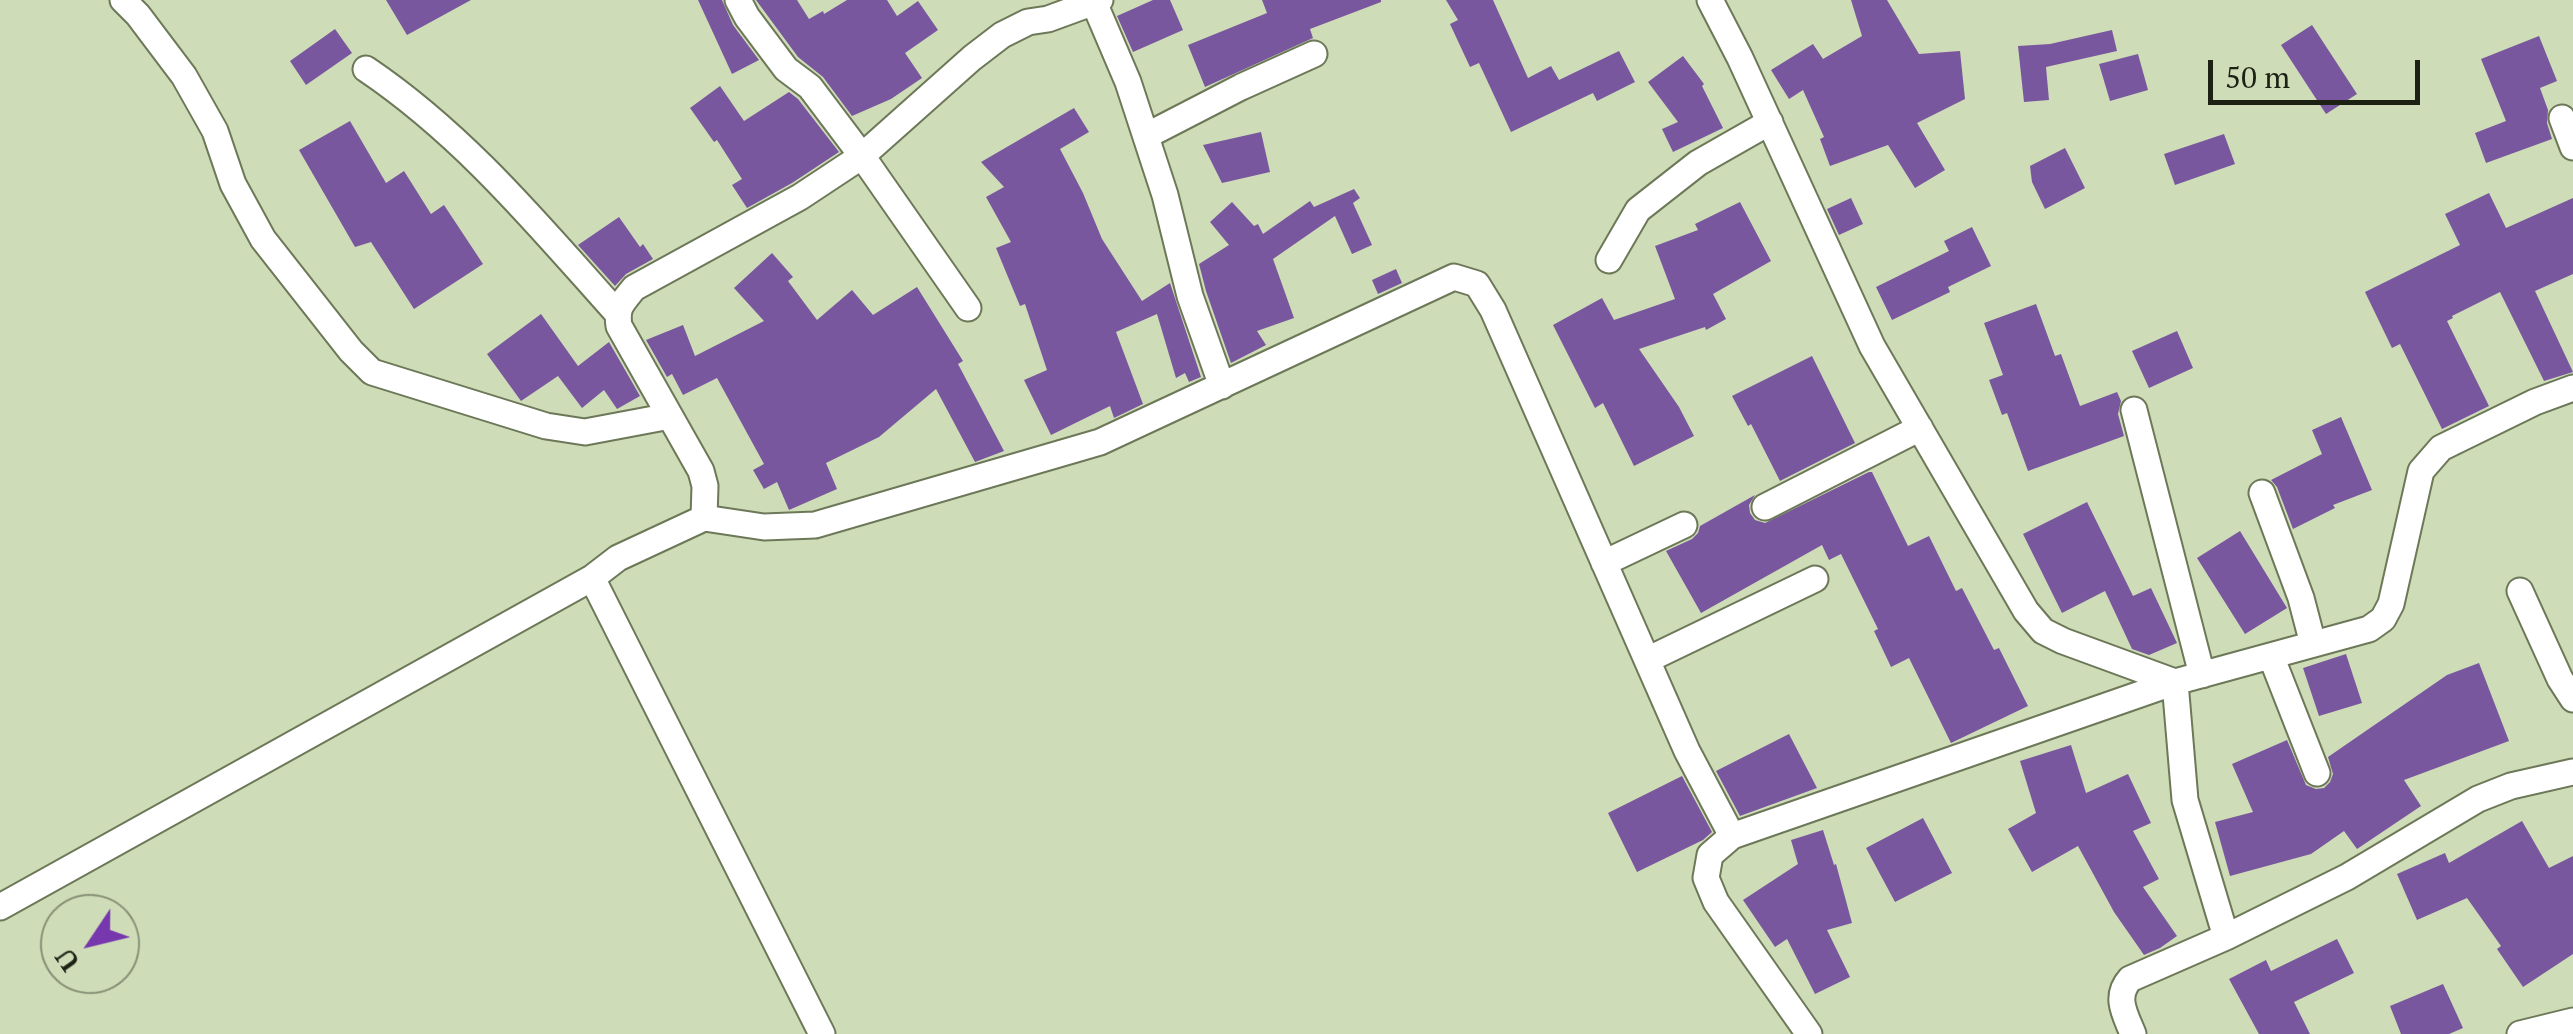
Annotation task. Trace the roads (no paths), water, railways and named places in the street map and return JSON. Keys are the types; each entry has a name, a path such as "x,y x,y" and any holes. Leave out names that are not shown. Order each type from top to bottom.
{"street":[{"path":"123,0 184,76 215,131 234,184 263,239 350,351 372,372 546,426 585,432 670,416"},
{"path":"738,0 786,69 810,87 862,156 968,308"},
{"path":"1710,0 1872,346 2026,611 2042,631 2103,658 2176,682"},
{"path":"617,313 634,288 800,198 862,156 1002,35 1023,11 1048,19 1096,1 1146,136 1190,296 1222,386"},
{"path":"1146,136 1314,54"},
{"path":"366,70 404,95 452,136 617,313 620,326 701,471 705,486 704,518"},
{"path":"2562,118 2573,147"},
{"path":"1610,260 1638,210 1698,163 1770,122"},
{"path":"0,908 592,578 618,558 704,518 764,527 815,525 1100,442 1454,277 1477,284 1493,310 1688,751 1732,836"},
{"path":"1809,1034 1716,902 1706,878 1710,854 1732,836 2176,682 2370,628 2383,619 2391,604 2421,471 2441,448 2573,388"},
{"path":"2134,410 2202,675"},
{"path":"1765,507 1920,428"},
{"path":"2262,492 2301,598 2313,644"},
{"path":"1604,563 1684,525"},
{"path":"592,578 822,1034"},
{"path":"1648,660 1815,579"},
{"path":"2520,591 2573,699"},
{"path":"2271,656 2317,772"},
{"path":"2176,682 2184,800 2226,937"},
{"path":"2132,1034 2120,1000 2130,979 2347,877 2478,800 2511,786 2573,772"},
{"path":"2520,1034 2573,1021"}]}
